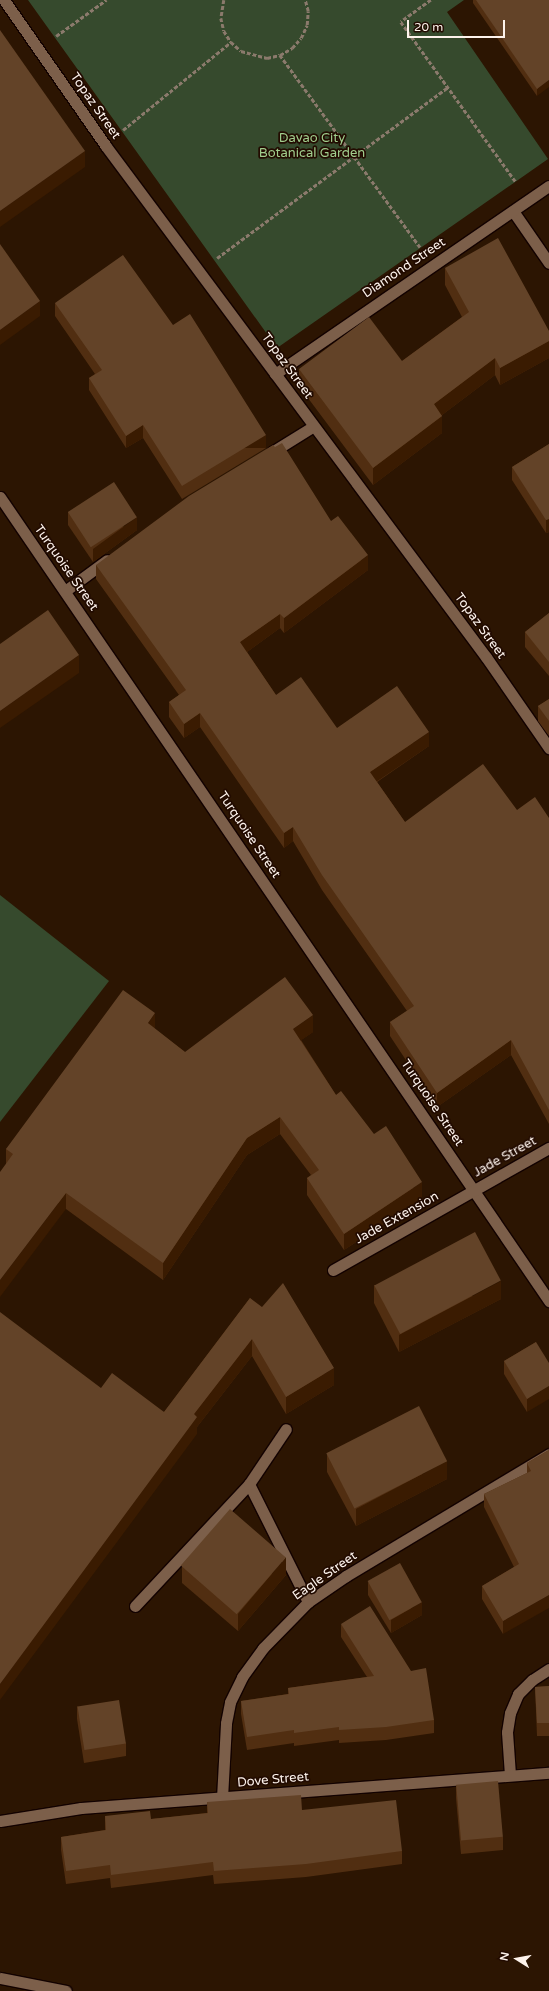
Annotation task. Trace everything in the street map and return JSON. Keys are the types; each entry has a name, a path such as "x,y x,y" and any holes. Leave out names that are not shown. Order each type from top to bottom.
{"street":[{"name":"Topaz Street","path":"4,0 105,145 486,657 549,748"},
{"name":"Diamond Street","path":"275,374 549,186"},
{"path":"513,211 549,263"},
{"path":"260,459 314,426"},
{"name":"Turquoise Street","path":"0,497 66,591 549,1301"},
{"path":"66,591 116,554"},
{"name":"Jade Street","path":"474,1190 549,1148"},
{"name":"Jade Extension","path":"333,1270 474,1190"},
{"path":"135,1606 249,1484 286,1429"},
{"name":"Eagle Street","path":"222,1798 226,1723 230,1702 242,1677 263,1648 308,1602 346,1576 549,1454"},
{"path":"249,1484 308,1602"},
{"path":"510,1775 507,1732 510,1713 518,1694 532,1680 549,1670"},
{"name":"Dove Street","path":"0,1821 81,1808 549,1773"},
{"path":"0,1978 66,1991"}],"path":[{"path":"38,50 106,0"},
{"path":"224,0 221,18 224,31 231,42 241,51 254,57 267,58 280,55 292,48 307,25 308,11 305,0"},
{"path":"431,0 401,22 529,200"},
{"path":"105,145 231,42"},
{"path":"280,55 433,265"},
{"path":"199,271 448,87"}],"green space":[{"name":"Davao City Botanical Garden","path":"28,0 464,0 447,12 548,159 277,348"},
{"path":"0,895 109,981 0,1122"}],"building":[{"path":"476,0 549,0 549,80 537,89"},
{"path":"0,30 85,151 0,211"},
{"path":"498,238 549,331 549,341 500,368 495,358 434,404 442,416 373,468 299,369 369,317 402,361 469,312 445,268"},
{"path":"0,244 40,301 0,330"},
{"path":"123,255 173,325 190,314 266,435 182,486 143,425 126,436 89,378 102,370 55,303"},
{"path":"282,443 331,521 338,516 368,555 284,618 280,614 240,642 276,695 301,677 337,728 397,686 429,732 370,772 405,822 483,764 517,810 535,797 549,818 549,1110 511,1040 437,1093 390,1022 414,1006 322,875 293,827 284,833 200,713 184,724 169,702 186,690 96,565 189,496 273,445 275,447"},
{"path":"549,444 549,519 546,520 512,467"},
{"path":"114,482 137,517 91,547 68,512"},
{"path":"48,610 79,655 0,711 0,644"},
{"path":"549,613 549,662 525,632"},
{"path":"549,699 549,721 538,706"},
{"path":"285,977 313,1015 293,1029 336,1095 341,1091 374,1134 386,1126 422,1182 344,1234 307,1178 319,1170 280,1117 247,1138 163,1263 66,1193 0,1280 0,1172 13,1154 6,1149 123,990 155,1013 148,1023 185,1052"},
{"path":"475,1232 501,1281 400,1334 374,1286"},
{"path":"283,1283 334,1368 286,1397 252,1339 194,1414 197,1417 0,1684 0,1312 101,1388 112,1373 164,1412 250,1298 262,1307"},
{"path":"536,1342 549,1363 549,1386 527,1399 504,1361"},
{"path":"419,1406 447,1461 354,1508 326,1453"},
{"path":"549,1450 549,1595 503,1621 482,1586 519,1564 484,1494 531,1471 527,1463"},
{"path":"230,1509 286,1558 237,1614 181,1566"},
{"path":"400,1563 422,1602 389,1620 368,1581"},
{"path":"370,1606 411,1671 426,1668 434,1720 386,1727 339,1730 339,1727 294,1733 294,1730 247,1737 241,1701 289,1694 288,1688 374,1676 341,1624"},
{"path":"549,1686 549,1723 537,1723 535,1687"},
{"path":"119,1700 126,1743 84,1750 78,1707"},
{"path":"498,1781 503,1837 461,1840 456,1785"},
{"path":"301,1795 302,1810 396,1800 402,1851 306,1864 214,1871 213,1862 111,1875 110,1865 66,1871 61,1837 106,1830 105,1816 150,1811 151,1819 208,1813 207,1802"}]}
